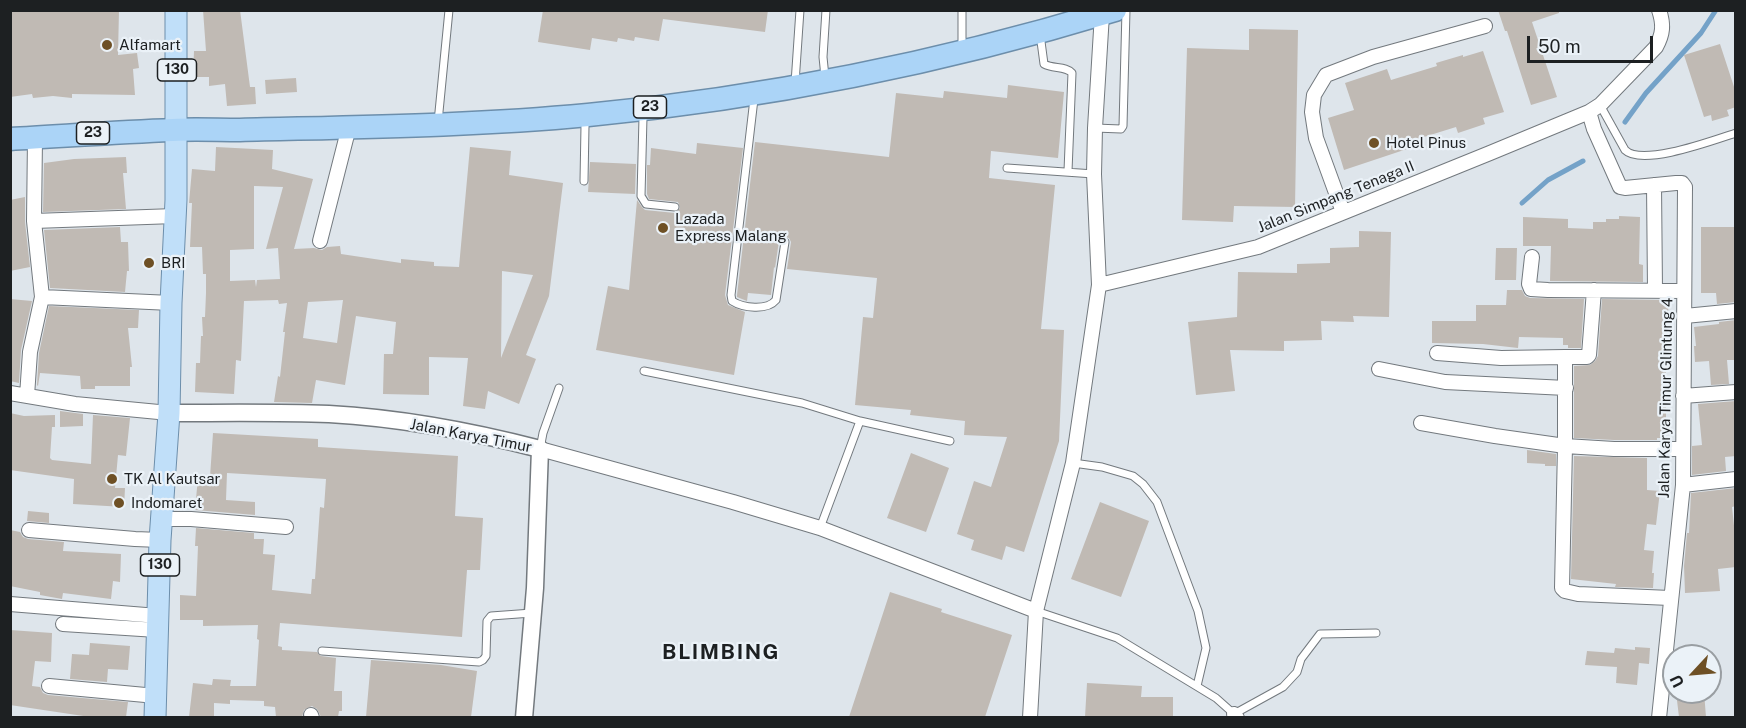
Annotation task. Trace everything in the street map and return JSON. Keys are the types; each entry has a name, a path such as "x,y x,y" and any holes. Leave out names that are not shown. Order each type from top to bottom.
{"highway":[{"name":"23","path":"17,136 438,124 587,115 755,93 825,81 962,52 1040,32 1068,21 1109,12"}],"main road":[{"name":"130","path":"155,717 161,529 169,413 175,216 177,10"}],"street":[{"name":"Jalan Simpang Tenaga II","path":"1099,285 1258,247 1594,109 1656,46 1662,36 1663,27 1659,10"},
{"path":"1030,717 1036,611 1073,463 1099,285 1094,174 1095,128 1109,12"},
{"path":"1343,212 1316,138 1312,112 1314,95 1326,75 1373,57 1485,26"},
{"path":"1594,109 1594,129 1620,187 1654,185 1655,290"},
{"path":"320,242 349,127"},
{"path":"17,136 34,221 42,297 30,352 27,396"},
{"name":"Jalan Karya Timur Glintung 4","path":"1654,185 1680,183 1685,187 1683,485 1659,717"},
{"path":"34,221 175,216"},
{"path":"1532,257 1529,284 1531,289 1684,291"},
{"path":"1437,353 1501,358 1587,357 1594,290"},
{"path":"42,297 171,303"},
{"path":"1685,316 1736,311"},
{"path":"1565,357 1562,588 1578,594 1670,598"},
{"path":"1379,369 1445,382 1566,388"},
{"path":"1683,396 1736,392"},
{"path":"10,393 75,404 169,413"},
{"name":"Jalan Karya Timur","path":"169,413 330,414 423,424 499,438 540,449 533,613 524,717"},
{"path":"1421,423 1565,446 1683,449"},
{"path":"540,449 820,528 1036,611"},
{"path":"1683,485 1736,479"},
{"path":"29,530 135,539 191,519 286,527"},
{"path":"10,604 158,623"},
{"path":"63,624 158,623"},
{"path":"49,686 156,696"}],"lane":[{"path":"438,124 449,10"},
{"path":"795,86 800,10"},
{"path":"825,81 823,57 826,10"},
{"path":"962,10 962,52"},
{"path":"1095,128 1112,130 1121,129 1124,126 1126,10"},
{"path":"1040,32 1044,64 1051,68 1070,70 1072,73 1068,171"},
{"path":"755,93 732,301 737,304 764,308 771,306 776,300 785,242"},
{"path":"647,108 644,117 641,196 646,204 675,207"},
{"path":"1594,109 1629,155 1676,152 1736,133"},
{"path":"584,181 587,115"},
{"path":"1007,168 1094,174"},
{"path":"644,371 802,404 860,421 950,441"},
{"path":"540,449 543,433 559,388"},
{"path":"820,528 860,421"},
{"path":"1073,463 1102,467 1133,476 1143,484 1157,502 1198,612 1206,648 1197,686"},
{"path":"1036,611 1118,638 1216,698 1235,716 1283,687 1297,672 1301,659 1320,634 1376,633"},
{"path":"322,651 479,662 486,656 487,621 491,616 533,613"}],"building":[{"path":"10,10 119,10 118,55 137,53 139,68 133,69 135,95 72,94 72,98 53,96 33,98 32,94 10,97"},
{"path":"203,10 240,10 250,87 255,87 256,104 227,106 225,84 209,86 209,77 193,77 194,51 206,51"},
{"path":"543,10 768,10 765,32 663,19 659,41 635,37 634,41 618,38 617,42 592,38 590,50 538,42"},
{"path":"1498,10 1559,10 1559,13 1532,22 1557,97 1531,105"},
{"path":"1249,29 1298,30 1295,207 1234,206 1233,222 1182,220 1187,48 1249,50"},
{"path":"1720,44 1736,93 1736,107 1727,110 1729,116 1712,121 1711,115 1704,117 1684,55"},
{"path":"1483,51 1504,112 1483,118 1485,124 1458,133 1456,127 1411,141 1413,147 1344,170 1328,118 1354,110 1345,83 1387,69 1391,80 1437,66 1436,63"},
{"path":"296,78 297,92 266,94 265,80"},
{"path":"1008,85 1064,92 1058,158 991,151 989,178 1055,185 1041,329 1064,330 1059,441 1024,552 1006,546 1002,560 971,550 974,540 957,534 974,481 991,487 1007,437 964,435 965,421 910,415 911,410 855,405 863,317 873,318 877,278 787,269 791,242 789,238 784,237 779,241 771,295 748,293 747,301 737,295 755,142 889,157 896,93 943,98 944,91 1007,98"},
{"path":"697,143 743,148 725,295 728,305 745,312 734,375 596,350 608,286 629,290 637,200 645,210 675,213 680,208 678,202 649,199 647,165 650,165 651,148 696,154"},
{"path":"216,147 273,150 272,169 313,179 294,249 322,250 327,247 340,246 341,254 401,263 401,259 434,262 434,266 459,267 470,147 511,151 509,175 563,183 549,296 526,355 536,359 519,404 488,391 485,409 463,406 468,358 429,357 429,395 383,394 384,354 393,354 396,322 356,316 345,385 316,380 312,403 274,402 278,376 280,377 287,303 279,304 278,300 244,301 241,361 236,360 234,394 195,392 196,363 200,363 201,336 203,336 202,317 205,317 206,274 203,274 202,247 190,247 192,203 189,203 192,169 215,171","holes":["254,186 283,187 266,249 278,248 280,279 257,280 256,287 255,280 230,281 230,250 254,249","502,271 533,275 501,358","343,300 337,343 303,338 308,302"]},
{"path":"126,157 127,173 123,173 126,209 43,212 44,163 74,159"},
{"path":"590,162 636,164 635,194 588,192"},
{"path":"25,197 30,267 10,271 10,200"},
{"path":"1619,216 1640,217 1639,264 1643,265 1643,282 1550,281 1551,246 1523,246 1523,217 1568,219 1568,228 1593,229 1593,222 1619,219"},
{"path":"120,227 121,242 128,242 129,271 127,271 125,292 50,288 44,230"},
{"path":"1701,227 1736,227 1736,302 1717,304 1716,293 1701,293"},
{"path":"1359,231 1391,232 1389,317 1353,316 1354,322 1321,321 1322,340 1284,341 1284,351 1230,350 1235,391 1196,395 1188,322 1237,317 1238,272 1297,273 1297,264 1330,263 1330,248 1359,247"},
{"path":"1496,248 1517,248 1516,280 1495,280"},
{"path":"1507,290 1522,290 1525,296 1530,298 1584,299 1581,348 1568,348 1568,345 1563,345 1563,338 1519,337 1518,348 1483,344 1432,343 1432,321 1476,321 1476,305 1506,305"},
{"path":"10,299 32,301 21,350 19,383 10,381"},
{"path":"1602,299 1668,300 1666,421 1663,421 1663,438 1614,440 1574,438 1574,366 1590,365 1598,356"},
{"path":"49,306 139,310 138,328 128,328 132,367 130,367 130,386 95,386 95,389 81,389 80,376 40,373 38,386 39,353"},
{"path":"1736,320 1736,360 1727,360 1729,384 1711,385 1709,361 1695,362 1694,327"},
{"path":"1736,401 1736,456 1725,457 1726,471 1692,475 1692,446 1702,445 1698,404"},
{"path":"60,411 83,414 83,426 60,427"},
{"path":"10,413 24,416 55,415 50,458 91,464 93,415 130,418 126,456 118,455 115,488 125,488 124,507 73,504 74,479 10,470"},
{"path":"213,433 318,439 318,447 458,456 455,516 483,518 480,570 467,570 462,637 280,623 278,646 282,647 282,650 317,652 321,656 336,658 334,691 342,691 342,711 339,711 338,717 321,717 317,709 312,706 304,710 302,717 276,717 275,707 264,706 264,701 230,700 230,704 214,703 214,717 189,717 193,683 212,685 213,679 231,680 230,686 256,686 259,640 257,639 258,625 203,626 203,620 180,620 180,595 196,596 198,546 195,546 196,528 254,533 254,539 264,539 263,554 275,555 272,590 311,594 312,579 315,579 320,507 324,508 326,479 227,473 226,500 255,502 255,515 195,510 198,477 210,477"},
{"path":"1527,450 1556,454 1556,466 1527,463"},
{"path":"911,453 949,468 926,532 887,518"},
{"path":"1574,456 1647,458 1647,490 1660,491 1656,525 1647,524 1644,550 1654,551 1653,588 1615,587 1616,584 1571,579"},
{"path":"1736,488 1736,506 1732,507 1736,567 1718,569 1720,591 1685,593 1684,566 1687,533 1689,533 1691,493"},
{"path":"1100,502 1149,521 1121,597 1071,579"},
{"path":"28,511 49,513 49,523 27,521"},
{"path":"10,530 20,532 28,539 64,542 63,551 121,554 120,582 113,581 111,599 63,593 62,599 10,586"},
{"path":"890,592 942,609 941,612 1012,635 985,717 849,717"},
{"path":"10,630 52,633 51,662 35,661 32,686 40,687 43,693 48,695 128,702 126,717 90,717 10,705"},
{"path":"90,643 130,646 128,670 108,669 107,682 70,679 72,654 89,655"},
{"path":"1635,647 1650,648 1649,664 1639,663 1637,685 1616,683 1617,667 1585,665 1587,651 1614,653 1615,648 1635,650"},
{"path":"371,660 441,665 477,671 471,717 366,717"},
{"path":"1087,683 1142,686 1141,697 1173,697 1173,717 1085,717"},
{"path":"1677,704 1705,704 1706,717 1679,717"}],"waterway":[{"path":"1625,122 1646,93 1701,33 1716,10"},
{"path":"1522,203 1548,180 1583,161"}],"place":[{"name":"Alfamart","path":"107,45"},
{"name":"Hotel Pinus","path":"1374,143"},
{"name":"Lazada Express Malang","path":"663,228"},
{"name":"BRI","path":"149,263"},
{"name":"TK Al Kautsar","path":"112,479"},
{"name":"Indomaret","path":"119,503"}],"district":[{"name":"BLIMBING","path":"721,653"}]}
